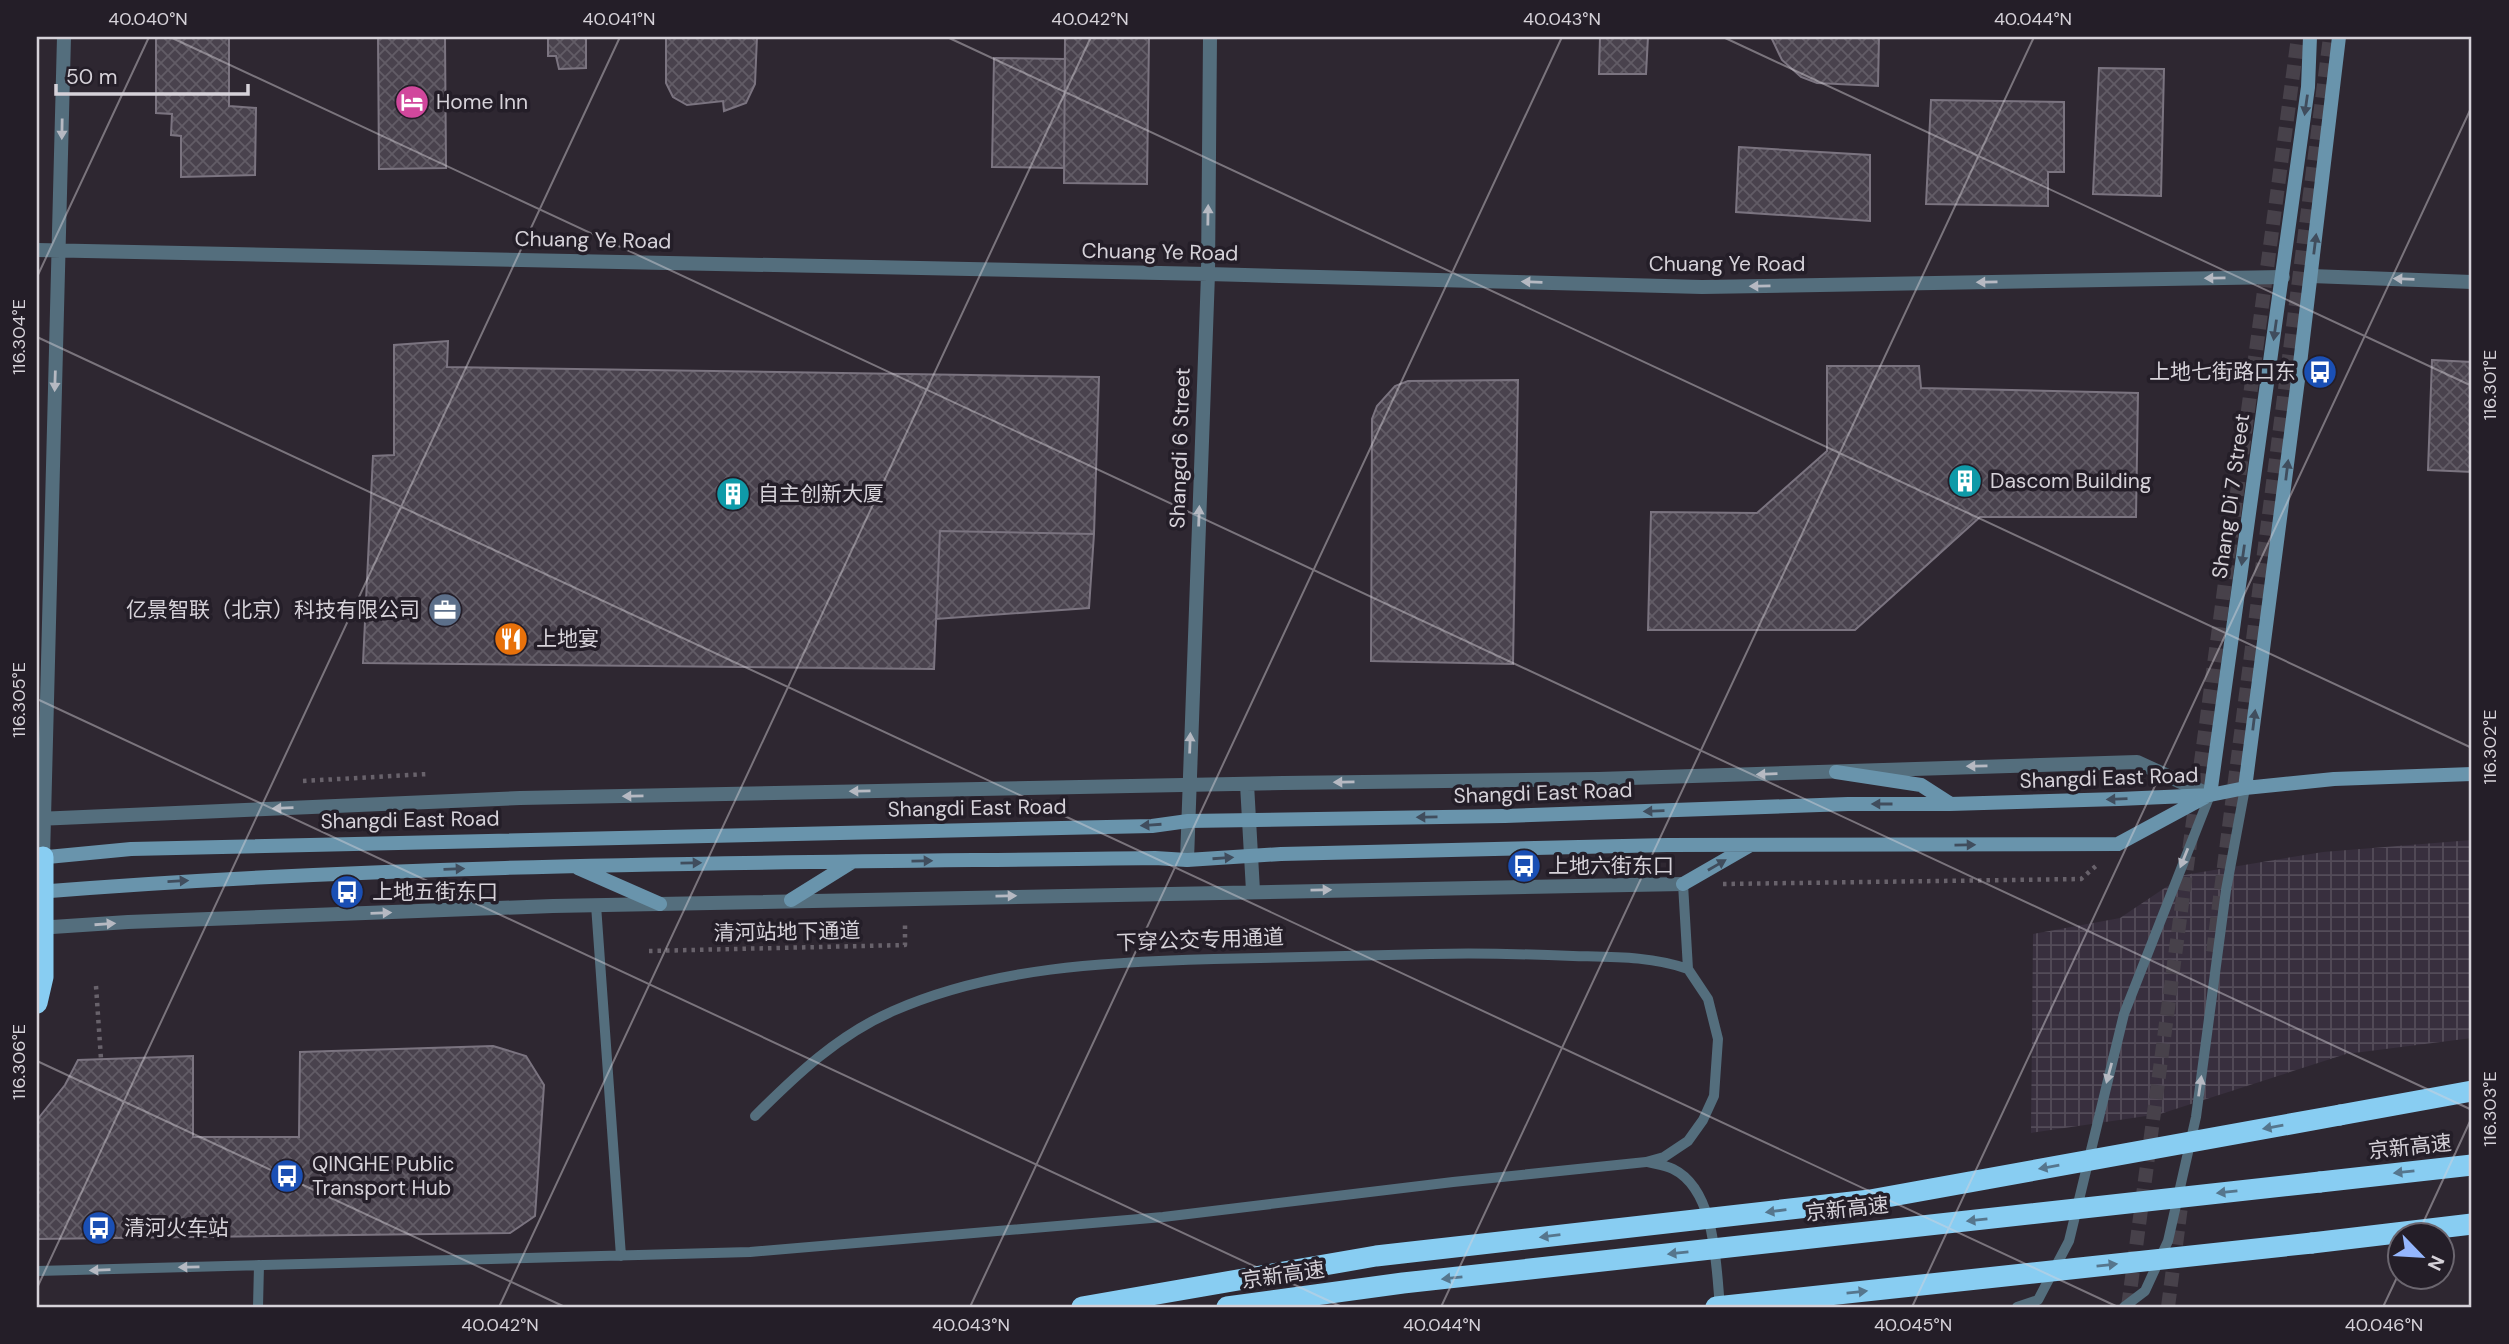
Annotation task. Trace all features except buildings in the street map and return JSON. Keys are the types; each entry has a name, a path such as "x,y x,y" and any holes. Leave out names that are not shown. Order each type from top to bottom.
{"highway":[{"path":"37,1003 43,977 40,857"},
{"path":"1082,1307 1376,1256 1870,1200 2472,1091"},
{"name":"京新高速","path":"1227,1307 1403,1283 2472,1164"},
{"path":"1718,1307 2472,1224"}],"main road":[{"name":"Shang Di 7 Street","path":"2210,795 2283,277 2308,87 2310,37"},
{"path":"2245,788 2339,37"},
{"path":"1836,772 1921,785 1950,804"},
{"path":"2210,795 2245,788 2334,779 2472,774"},
{"name":"Shangdi East Road","path":"40,857 131,849 1152,826 1188,821 1249,819 1519,815 2210,795"},
{"name":"Shangdi East Road","path":"40,891 320,874 574,866 1155,858 1186,860 1641,846 2118,844 2210,795"},
{"path":"1684,884 1750,846"},
{"path":"790,900 854,862"},
{"path":"574,866 660,904"}],"street":[{"path":"40,857 64,37"},
{"name":"Shangdi 6 Street","path":"1186,860 1208,274 1210,37"},
{"name":"Chuang Ye Road","path":"37,250 1702,287 2283,277"},
{"path":"2311,276 2472,282"},
{"path":"40,819 520,798 1598,779 1836,772 1911,767 2137,762 2210,795"},
{"path":"1247,784 1253,891"},
{"path":"40,928 128,922 596,905 1684,884"}],"lane":[{"path":"2124,1307 2145,1291 2168,1241 2196,1117 2226,890 2245,788"},
{"path":"2017,1307 2038,1300 2069,1241 2124,1014 2210,795"},
{"path":"37,1271 750,1252 1163,1217 1439,1183 1646,1162 1664,1157 1688,1141 1703,1120 1714,1096 1718,1039 1707,999 1688,969 1684,884"},
{"path":"596,905 621,1256"},
{"name":"下穿公交专用通道","path":"755,1116 796,1075 834,1044 892,1012 959,989 1014,976 1110,962 1491,953 1642,958 1688,969"},
{"path":"1646,1162 1672,1169 1691,1183 1712,1229 1718,1307"},
{"path":"258,1307 259,1265"}],"path":[{"path":"303,781 428,775"},
{"path":"1684,884 2081,879 2118,844"},
{"name":"清河站地下通道","path":"649,951 905,945 905,925"},
{"path":"96,986 101,1059"}],"shaded area":[{"path":"2472,840 2472,1038 2346,1054 2160,1114 2031,1133 2033,934 2120,918 2184,875 2323,852"}],"tunnel":[{"path":"2128,1307 2298,37"},
{"path":"2213,952 2330,37"},
{"path":"2168,1307 2183,1191"}],"place":[{"name":"Home Inn","path":"412,102"},
{"name":"上地七街路口东","path":"2320,372"},
{"name":"Dascom Building","path":"1965,481"},
{"name":"自主创新大厦","path":"733,494"},
{"name":"亿景智联（北京）科技有限公司","path":"445,610"},
{"name":"上地宴","path":"511,639"},
{"name":"上地六街东口","path":"1524,866"},
{"name":"上地五街东口","path":"347,892"},
{"name":"QINGHE Public Transport Hub","path":"287,1176"},
{"name":"清河火车站","path":"99,1228"}]}
